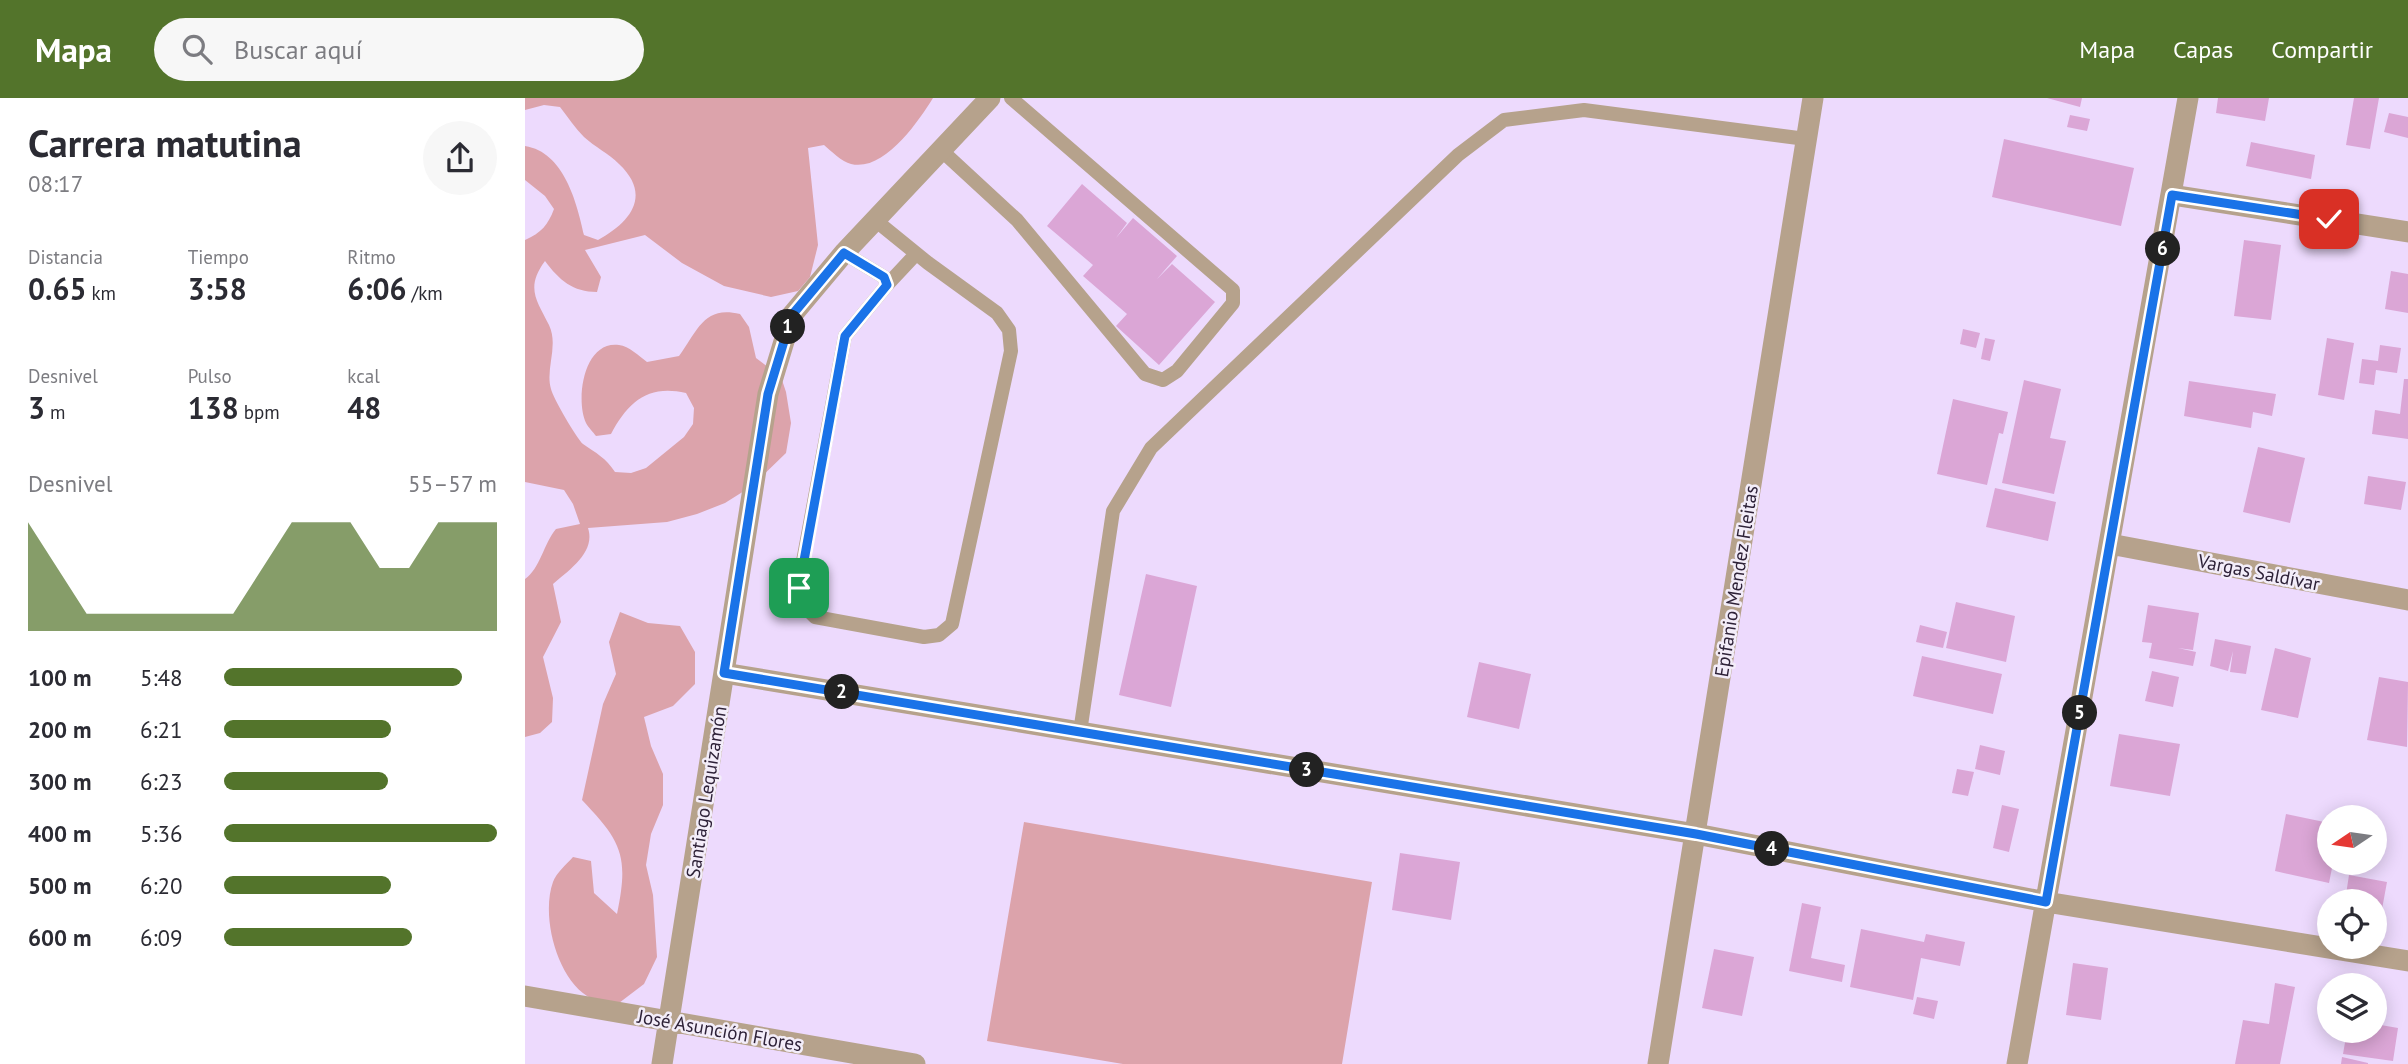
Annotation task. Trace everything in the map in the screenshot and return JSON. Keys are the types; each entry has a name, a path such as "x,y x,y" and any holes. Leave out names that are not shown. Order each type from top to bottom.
{"street":[{"name":"Santiago Lequizamón","path":"662,1064 768,394 792,315 844,253 990,98"},
{"name":"Epifanio Mendez Fleitas","path":"1658,1064 1813,98"},
{"path":"2017,1064 2188,98"},
{"path":"2172,195 2408,232"},
{"name":"Vargas Saldívar","path":"2110,544 2408,600"},
{"path":"724,673 1696,834 2046,902 2408,961"},
{"name":"José Asunción Flores","path":"525,996 915,1064"}],"lane":[{"path":"941,150 1017,220 1145,374 1163,380 1177,371 1233,303 1233,290 1011,98"},
{"path":"1080,732 1113,511 1151,448 1458,155 1504,120 1584,110 1805,139"},
{"path":"875,220 916,254 997,313 1009,330 1011,351 951,624 939,635 924,637 815,617 802,604 799,588 845,336 916,254"},
{"path":"844,253 884,277 887,285"}],"shaded area":[{"path":"525,98 933,98 899,143 876,160 851,164 840,159 824,145 808,148 818,245 810,277 798,291 771,297 724,286 682,263 645,235 585,250 601,277 597,292 581,290 567,284 545,261 535,279 534,287 537,301 552,333 551,389 580,441 604,459 615,472 631,473 646,468 684,437 693,424 694,408 686,393 661,391 650,394 632,405 611,434 596,436 586,423 583,413 582,386 590,361 607,346 619,345 630,349 647,362 679,356 703,322 718,313 740,314 749,327 756,358 781,377 791,423 786,453 752,486 725,503 667,522 588,528 585,553 553,584 561,622 543,657 553,698 552,722 540,733 525,737 525,579 534,569 556,529 580,524 573,504 564,490 525,482 525,240 543,228 554,209 545,196 525,180 525,146 538,150 559,168 573,194 584,235 598,240 610,233 628,216 636,197 629,175 615,160 584,137 560,107 544,105 525,110"},
{"path":"620,612 648,623 680,626 695,652 695,684 673,706 644,717 651,746 663,774 663,805 651,834 646,865 653,895 657,957 644,984 619,1003 590,998 576,987 559,960 550,927 549,911 554,879 573,857 591,861 594,893 617,914 622,878 619,851 606,827 582,800 603,704 616,674 609,642"},
{"path":"1024,822 1372,882 1342,1064 1123,1064 987,1041"}],"building":[{"path":"2047,98 2082,98 2080,107"},
{"path":"2218,98 2269,98 2265,121 2216,113"},
{"path":"2354,98 2379,98 2370,149 2346,145"},
{"path":"2389,113 2408,117 2408,138 2384,132"},
{"path":"2070,115 2090,119 2087,131 2067,127"},
{"path":"2004,139 2134,168 2121,226 1992,197"},
{"path":"2251,142 2315,155 2311,179 2246,166"},
{"path":"1082,184 1127,223 1116,238 1133,218 1177,256 1157,279 1172,264 1215,302 1159,365 1116,326 1127,314 1083,276 1093,265 1047,226"},
{"path":"2244,240 2281,245 2271,320 2234,316"},
{"path":"2391,271 2408,274 2408,313 2385,309"},
{"path":"1963,329 1980,333 1976,348 1960,344"},
{"path":"1985,338 1995,340 1990,361 1981,359"},
{"path":"2327,338 2354,343 2344,400 2318,395"},
{"path":"2380,345 2401,348 2397,373 2376,370 2374,385 2359,383 2362,359 2378,361"},
{"path":"2404,379 2408,379 2408,439 2372,434 2375,410 2400,414"},
{"path":"2024,380 2061,389 2050,438 2066,441 2054,494 2002,483"},
{"path":"2189,381 2276,394 2272,416 2253,412 2251,428 2184,416"},
{"path":"1953,399 2008,412 2003,434 1999,433 1987,485 1937,474"},
{"path":"2258,447 2305,458 2290,523 2243,512"},
{"path":"2368,476 2406,482 2401,510 2364,504"},
{"path":"1995,488 2056,502 2048,541 1986,527"},
{"path":"1146,574 1197,586 1171,707 1119,695"},
{"path":"1956,602 2015,616 2006,662 1946,648"},
{"path":"2148,605 2199,613 2193,650 2178,648 2196,652 2193,666 2149,658 2152,643 2142,642"},
{"path":"1920,625 1947,632 1943,648 1916,642"},
{"path":"2215,639 2251,646 2246,674 2230,672 2233,651 2228,671 2210,666"},
{"path":"2275,648 2311,658 2298,718 2261,710"},
{"path":"1922,656 2002,674 1993,714 1913,696"},
{"path":"1479,662 1531,674 1519,729 1467,717"},
{"path":"2152,671 2179,677 2173,707 2145,701"},
{"path":"2379,677 2408,682 2407,747 2367,740"},
{"path":"2119,734 2180,744 2170,796 2110,786"},
{"path":"1980,745 2005,751 2000,775 1975,769"},
{"path":"1957,769 1974,772 1968,796 1952,793"},
{"path":"2002,805 2019,809 2009,852 1993,848"},
{"path":"2286,814 2317,820 2317,875 2331,875 2329,883 2275,871"},
{"path":"1400,853 1460,862 1451,920 1392,910"},
{"path":"2349,875 2387,882 2386,889 2347,889"},
{"path":"1802,903 1821,907 1811,958 1845,965 1842,982 1789,971"},
{"path":"1861,929 1924,942 1926,934 1965,942 1960,966 1921,958 1913,1000 1850,987"},
{"path":"1714,949 1754,957 1742,1016 1702,1008"},
{"path":"2073,963 2108,968 2101,1020 2066,1015"},
{"path":"2275,983 2295,987 2280,1064 2235,1064 2243,1020 2269,1024"},
{"path":"1917,997 1938,1001 1934,1019 1913,1014"},
{"path":"2387,1026 2398,1028 2393,1061 2343,1054 2345,1043 2387,1043"},
{"path":"2342,1057 2368,1063 2368,1064 2341,1064"}],"route":[{"path":"799,588 845,336 887,285 884,277 844,253 792,315 768,394 724,673 1696,834 2046,902 2172,195 2329,219"}]}
